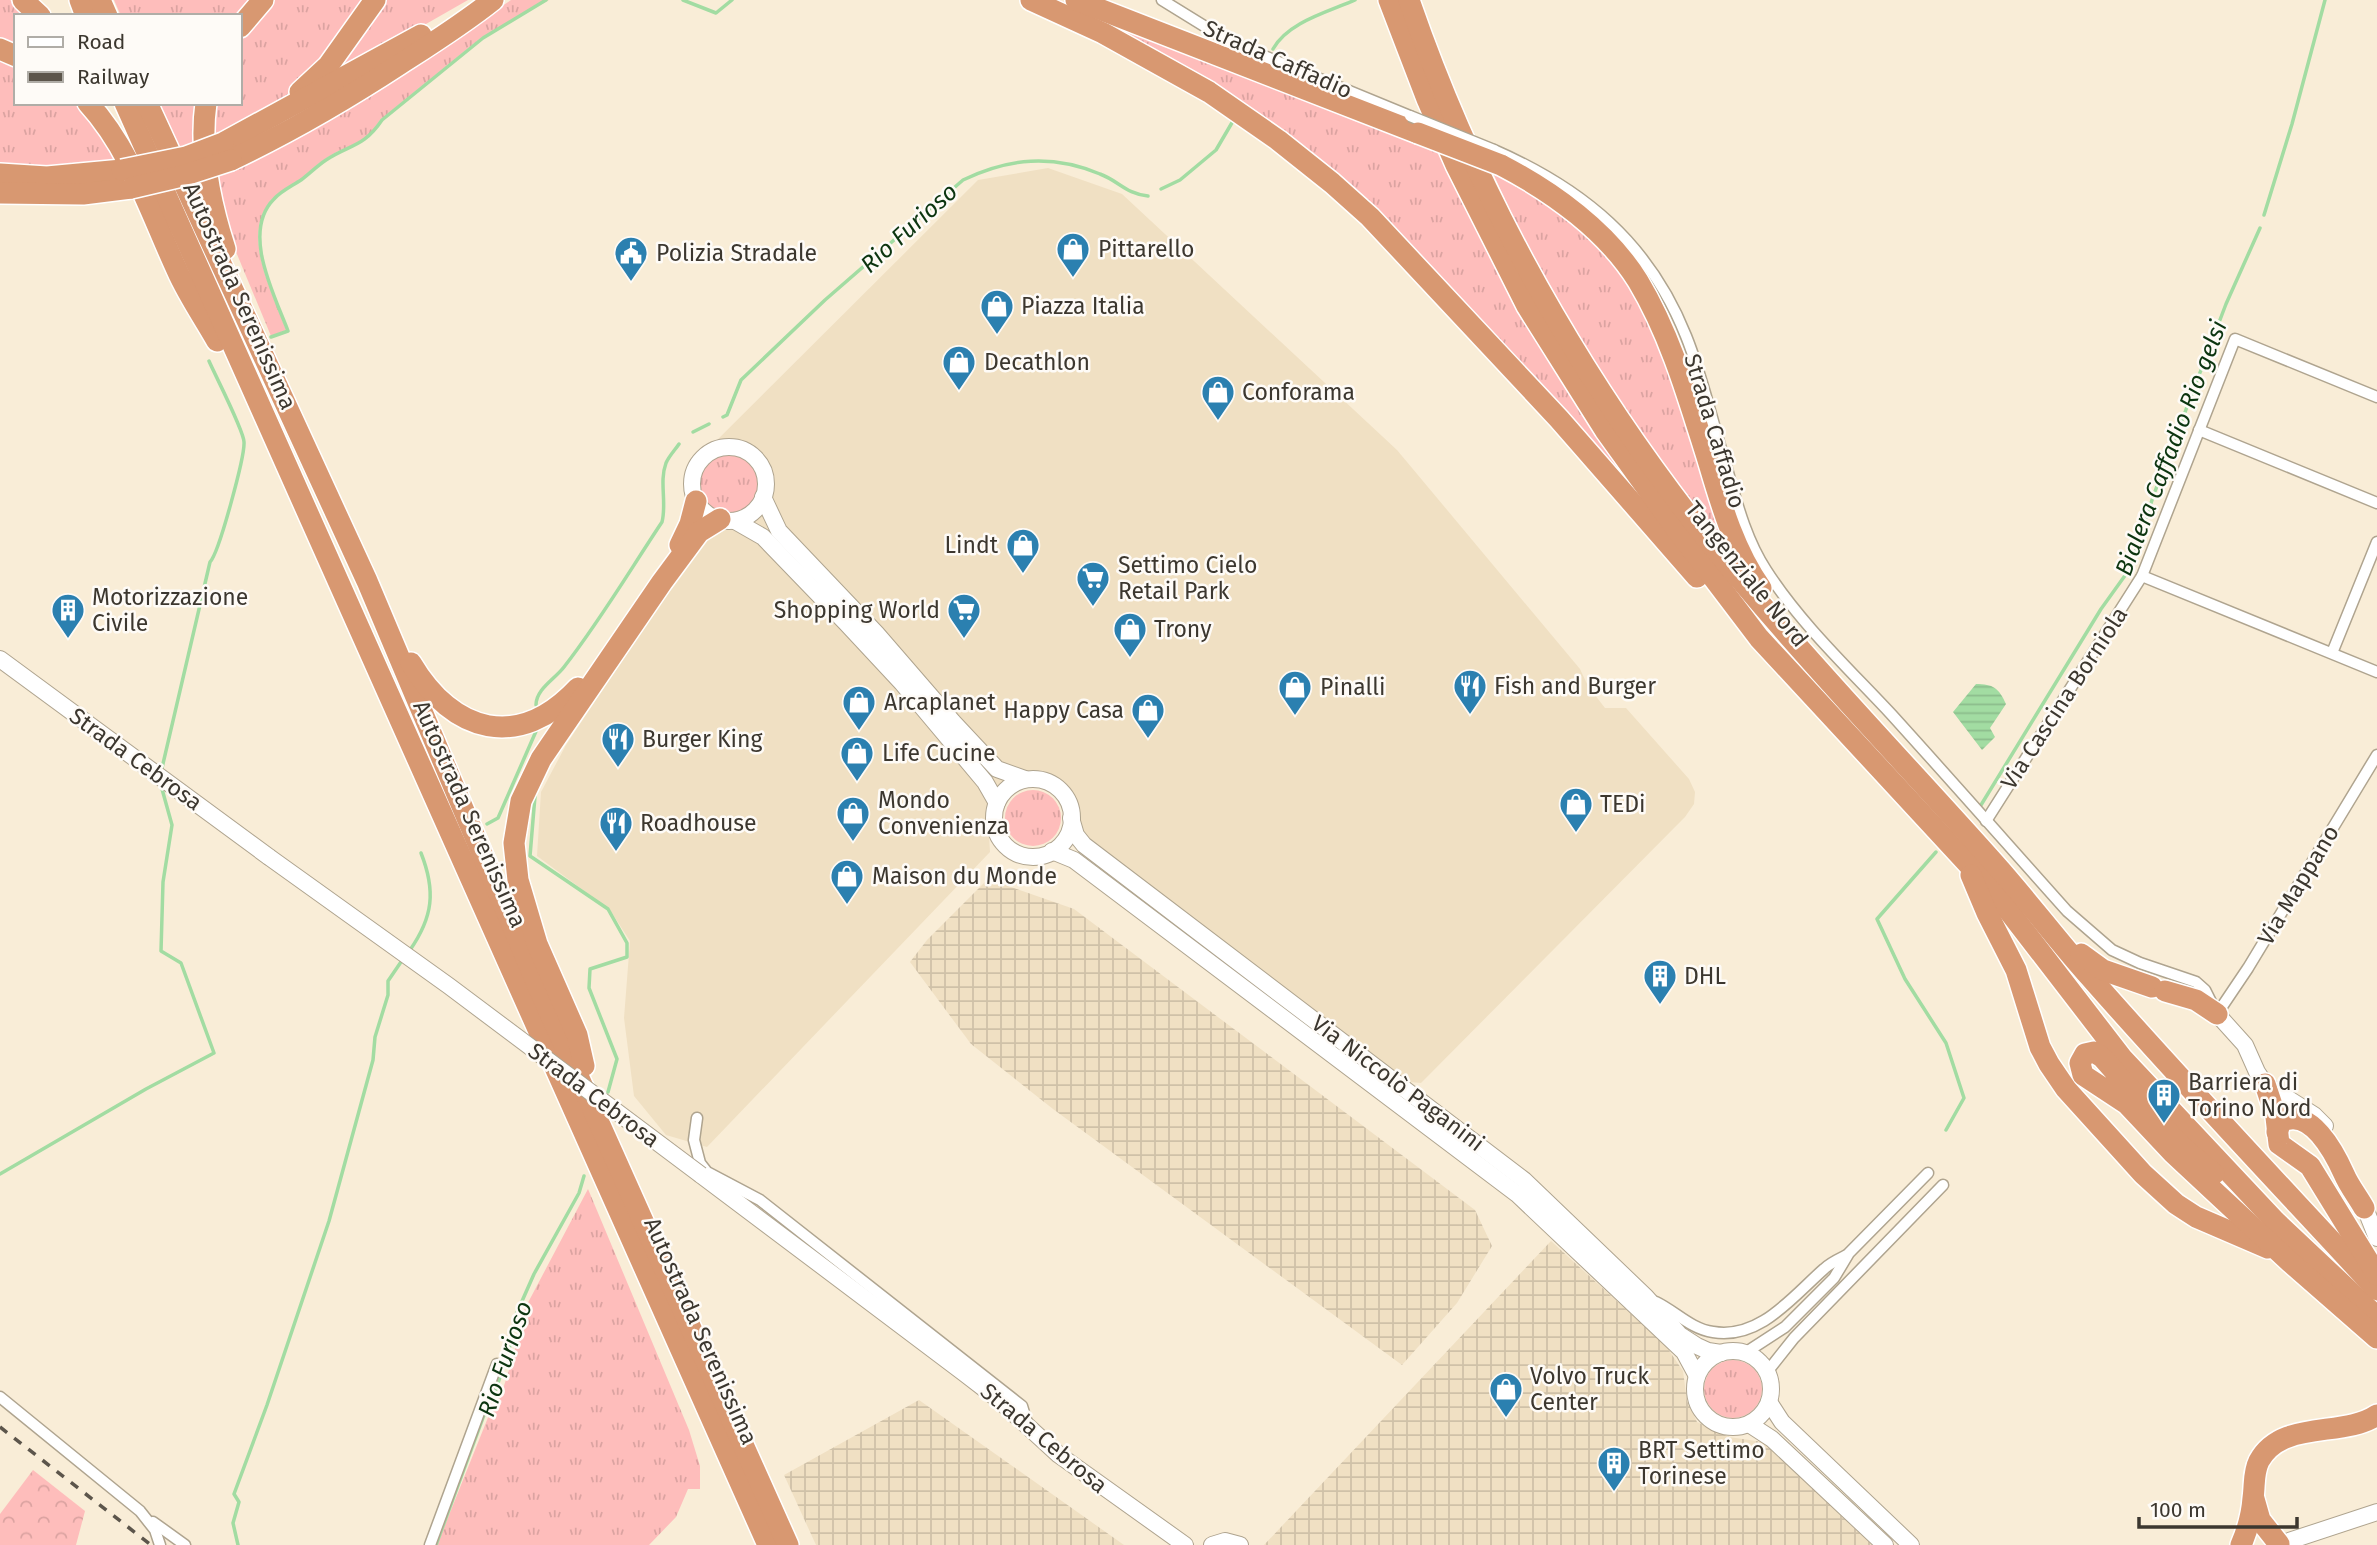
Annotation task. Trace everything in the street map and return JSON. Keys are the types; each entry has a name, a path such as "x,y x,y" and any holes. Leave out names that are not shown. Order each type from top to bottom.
{"highway":[{"path":"23,0 38,14"},
{"path":"242,25 262,0"},
{"path":"227,151 315,80 375,0"},
{"path":"261,124 484,0"},
{"path":"0,193 70,195 126,179 186,157 227,151 298,127 471,18 493,0"},
{"path":"1031,0 1103,33 1209,92 1278,140 1332,183 1370,217 1559,419 1721,604 1759,638"},
{"path":"1076,0 1414,124 1498,158 1572,210 1614,250 1637,279 1655,312 1671,350 1719,496 1742,555 1755,580 1816,667"},
{"name":"Tangenziale Nord","path":"1389,0 1451,154 1527,306 1627,462 1759,638 1964,857 2003,903 2114,1049 2275,1222"},
{"name":"Tangenziale Nord","path":"1409,0 1451,109 1483,180 1548,305 1589,374 1679,504 1753,596 1997,867 2087,973 2377,1290"},
{"path":"90,105 107,125 125,155 179,274 217,341"},
{"path":"112,105 302,529 382,679"},
{"name":"Autostrada Serenissima","path":"126,105 768,1545"},
{"name":"Autostrada Serenissima","path":"148,105 366,582 540,991 788,1545"},
{"path":"206,105 205,159 217,223 244,297 275,366 284,403"},
{"path":"0,174 126,179"},
{"path":"366,582 419,676 437,700 467,720 489,726 513,726 542,718 588,678 678,547 690,524 696,501"},
{"path":"596,1116 577,1035 537,944 526,910 515,861 516,824 527,786 553,741 694,538 699,532 727,520"},
{"path":"1964,857 1987,913 2016,970 2040,1047 2066,1089 2143,1174 2176,1204 2196,1217 2263,1245 2290,1262"},
{"path":"1997,867 2087,959 2103,970 2196,1000 2217,1014"},
{"path":"2062,980 2097,1053 2191,1156 2275,1222 2377,1317"},
{"path":"2097,1053 2089,1052 2082,1058 2080,1070 2083,1075 2127,1104 2173,1153 2290,1262 2377,1338"},
{"path":"2265,1084 2282,1147 2306,1161 2315,1172 2377,1275"},
{"path":"2277,1132 2281,1122 2290,1118 2301,1120 2313,1128 2336,1155 2344,1175 2364,1208"},
{"path":"2284,1542 2260,1520 2256,1505 2255,1471 2266,1451 2295,1435 2352,1426 2377,1415"},
{"path":"2241,1545 2256,1505"}],"street":[{"name":"Strada Caffadio","path":"1162,0 1230,42 1414,124"},
{"name":"Strada Caffadio","path":"1498,158 1527,165 1564,186 1599,212 1628,241 1658,281 1686,337 1753,547 1764,567 1815,631 2073,917 2112,950 2196,982 2205,990 2217,1014 2245,1045 2265,1084 2314,1115 2329,1130 2350,1167 2377,1238"},
{"name":"Via Cascina Borniola","path":"1986,821 2142,576 2235,339 2377,397"},
{"path":"2199,430 2377,503"},
{"path":"997,803 985,782 902,684 763,537 703,510 692,490 696,467 709,453 726,447 745,451 761,465 765,475 764,497 779,531 997,769 1025,779 1051,783 1061,792 1068,801 1071,818 1069,831 1062,843 1044,855 1026,856 1007,847 999,838 995,827 994,815 1003,792 1025,779"},
{"path":"727,520 747,516 757,508 764,497"},
{"path":"2332,653 2377,542"},
{"path":"2142,576 2377,671"},
{"name":"Strada Cebrosa","path":"0,659 449,986 982,1386 1059,1455 1099,1486 1182,1543 1206,1545"},
{"name":"Via Mappano","path":"2217,1014 2248,968 2377,755"},
{"name":"Via Niccolò Paganini","path":"1071,818 1076,835 1084,845 1524,1180 1646,1297 1680,1335 1708,1351 1721,1353"},
{"name":"Via Niccolò Paganini","path":"1052,851 1074,860 1517,1194 1684,1352 1698,1376"},
{"path":"697,1118 694,1140 700,1163 707,1172 760,1200 1022,1406 1029,1428"},
{"path":"1745,1353 1785,1326 1834,1278 1849,1253 1928,1173"},
{"path":"1767,1372 1794,1338 1943,1185"},
{"path":"1646,1297 1663,1305 1687,1323 1713,1332 1737,1332 1764,1321 1826,1267 1849,1253"},
{"path":"900,1325 922,1327"},
{"path":"1721,1353 1745,1353 1762,1364 1770,1382 1769,1402 1758,1418 1737,1427 1712,1421 1697,1401 1695,1388 1698,1376 1711,1358 1721,1353"},
{"path":"430,1545 497,1364"},
{"path":"0,1397 145,1517 185,1545"},
{"path":"1769,1402 1782,1422 1911,1545"},
{"path":"1749,1423 1772,1438 1885,1545"},
{"path":"2284,1542 2377,1512"},
{"path":"145,1517 155,1530 160,1545"},
{"path":"1212,1545 1226,1541 1240,1545"}],"shaded area":[{"name":"Settimo Cielo Retail Park","path":"1048,168 1122,194 1397,450 1580,669 1588,686 1605,708 1626,708 1689,779 1695,792 1694,804 1685,817 1421,1083 1410,1082 1096,849 1080,829 1058,780 1020,772 987,803 990,852 707,1147 666,1135 634,1096 624,1018 630,941 610,910 537,856 541,792 566,745 697,548 685,472 978,180"},
{"path":"1976,684 1995,688 2006,704 1990,728 1995,737 1982,750 1953,712"},
{"path":"988,879 1074,909 1475,1210 1492,1246 1457,1303 1402,1365 1053,1109 971,1044 910,962 927,940"},
{"path":"1551,1241 1666,1346 1683,1371 1687,1401 1697,1422 1729,1437 1763,1442 1872,1545 1264,1545"},
{"path":"919,1400 1124,1545 816,1545 784,1475"}],"green space":[{"path":"0,0 10,0 27,14 14,14 14,48 0,42"},
{"path":"114,0 250,0 239,14 120,14"},
{"path":"274,0 369,0 307,81 279,101 212,137 214,105 242,105 242,39"},
{"path":"382,0 468,0 335,76"},
{"path":"511,0 549,0 482,37 380,120 367,136 315,166 273,198 263,212 259,228 262,263 286,330 271,336 229,235 215,178 353,106"},
{"path":"1049,0 1059,0 1438,151 1494,265 1577,406 1619,466 1616,469 1357,198"},
{"path":"0,54 14,60 14,105 82,105 123,163 68,168 0,166"},
{"path":"160,105 197,105 199,189 196,190"},
{"path":"1493,173 1517,183 1597,240 1653,317 1728,543 1725,545 1659,457 1597,366 1541,271"},
{"path":"729,455 740,457 753,468 758,484 756,495 745,508 729,513 718,511 705,500 700,484 702,473 713,460"},
{"path":"1033,790 1048,795 1056,803 1061,818 1056,833 1048,841 1033,846 1018,841 1010,833 1005,818 1010,803 1018,795"},
{"path":"588,1189 689,1430 700,1466 700,1489 688,1489 676,1517 649,1545 437,1545 491,1410 503,1389 522,1314"},
{"path":"1727,1360 1739,1360 1754,1368 1762,1383 1762,1395 1754,1410 1739,1418 1727,1418 1712,1410 1704,1395 1704,1383 1712,1368"},
{"path":"33,1470 85,1511 76,1545 0,1545 0,1514"}],"waterway":[{"path":"271,337 288,331 263,264 260,246 260,228 274,199 326,160 369,136 382,120 483,38 546,0"},
{"path":"683,0 716,13 732,0"},
{"name":"Rio Furioso","path":"1273,49 1298,25 1355,0"},
{"name":"Bialera Caffadio Rio gelsi","path":"2264,215 2325,0"},
{"name":"Rio Furioso","path":"1161,189 1180,180 1216,150 1233,121"},
{"name":"Rio Furioso","path":"723,417 727,415 741,380 825,300 963,180 1014,163 1048,161 1082,168 1107,177 1134,193 1148,196"},
{"name":"Bialera Caffadio Rio gelsi","path":"1981,805 2101,609 2129,570 2154,494 2226,304 2260,228"},
{"path":"162,768 210,562 225,524 243,451 243,436 209,361"},
{"name":"Rio Furioso","path":"693,432 709,424"},
{"name":"Rio Furioso","path":"536,705 539,694 564,667 590,632 662,522 664,470 667,460 679,444"},
{"name":"Rio Furioso","path":"487,824 498,818 537,729"},
{"path":"0,1174 146,1089 214,1053 181,963 161,951 163,882 172,825 162,789"},
{"name":"Rio Furioso","path":"535,796 530,856 608,909 627,943 627,957 590,969 589,988 617,1059 608,1092"},
{"name":"Bialera Caffadio Rio gelsi","path":"1936,852 1877,919 1905,979 1946,1043 1964,1098 1946,1130"},
{"path":"410,950 424,926 430,903 429,880 421,853"},
{"path":"238,1545 233,1523 239,1502 234,1494 329,1221 373,1060 375,1037 388,995 388,981 403,959"},
{"name":"Rio Furioso","path":"436,1545 495,1392 509,1350 515,1317 534,1274 579,1193 584,1176"}],"railway":[{"path":"0,1427 151,1545"}],"place":[{"name":"Pittarello","path":"1073,279"},
{"name":"Polizia Stradale","path":"631,283"},
{"name":"Piazza Italia","path":"997,336"},
{"name":"Decathlon","path":"959,392"},
{"name":"Conforama","path":"1218,422"},
{"name":"Lindt","path":"1023,575"},
{"name":"Settimo Cielo Retail Park","path":"1093,608"},
{"name":"Motorizzazione Civile","path":"68,640"},
{"name":"Shopping World","path":"964,640"},
{"name":"Trony","path":"1130,659"},
{"name":"Fish and Burger","path":"1470,716"},
{"name":"Pinalli","path":"1295,717"},
{"name":"Arcaplanet","path":"859,732"},
{"name":"Happy Casa","path":"1148,740"},
{"name":"Burger King","path":"618,769"},
{"name":"Life Cucine","path":"857,783"},
{"name":"TEDi","path":"1576,834"},
{"name":"Mondo Convenienza","path":"853,843"},
{"name":"Roadhouse","path":"616,853"},
{"name":"Maison du Monde","path":"847,906"},
{"name":"DHL","path":"1660,1006"},
{"name":"Barriera di Torino Nord","path":"2164,1125"},
{"name":"Volvo Truck Center","path":"1506,1419"},
{"name":"BRT Settimo Torinese","path":"1614,1493"}]}
